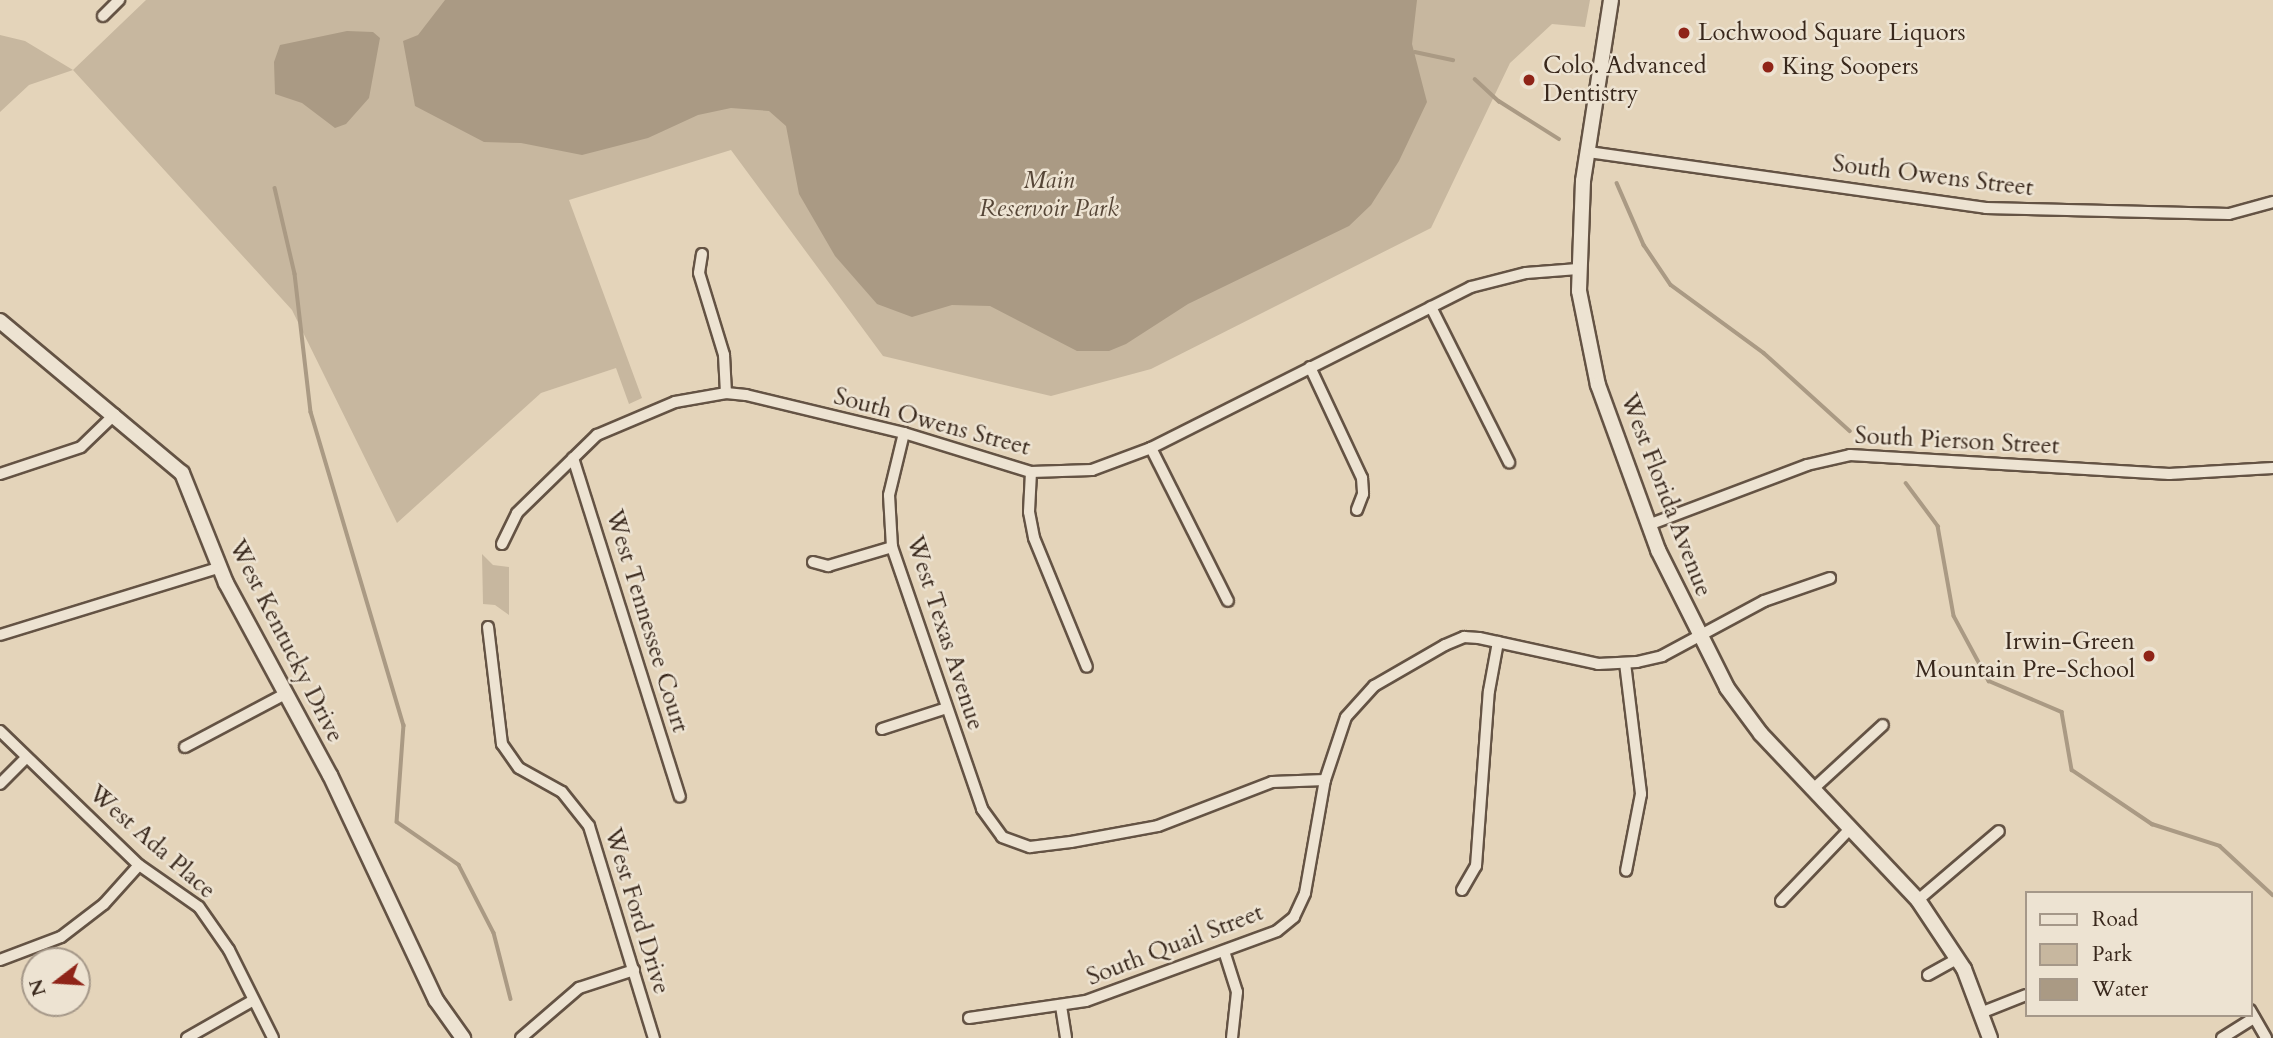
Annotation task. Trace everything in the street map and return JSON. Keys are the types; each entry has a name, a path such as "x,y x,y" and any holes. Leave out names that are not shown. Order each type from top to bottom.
{"street":[{"path":"103,16 119,0"},
{"name":"West Florida Avenue","path":"1611,0 1588,152 1578,269 1595,373 1651,524 1658,550 1699,637 1761,734 1848,831 1918,900 1957,958 1983,1012 1990,1038"},
{"name":"South Owens Street","path":"1588,152 1986,208 2229,214 2273,202"},
{"path":"702,254 699,273 722,348 726,393"},
{"name":"South Owens Street","path":"502,544 517,513 611,425 675,402 726,393 904,433 1031,472 1092,470 1152,448 1431,307 1497,278 1578,269"},
{"path":"1431,307 1509,462"},
{"name":"West Kentucky Drive","path":"0,321 115,414 182,473 218,568 330,775 436,1000 463,1038"},
{"path":"1310,367 1362,478 1363,494 1357,510"},
{"path":"0,474 81,447 115,414"},
{"name":"West Texas Avenue","path":"904,433 889,495 892,547 982,810 991,827 1002,837 1030,847 1071,842 1158,826 1272,782 1325,780"},
{"path":"1152,448 1228,601"},
{"name":"South Pierson Street","path":"1651,524 1807,465 1850,455 2169,474 2273,468"},
{"name":"West Tennessee Court","path":"573,458 680,797"},
{"path":"1031,472 1029,512 1034,538 1087,667"},
{"path":"813,562 828,566 892,547"},
{"path":"0,635 218,568"},
{"name":"South Quail Street","path":"970,1018 1086,1001 1277,931 1294,917 1305,893 1325,780 1336,738 1346,717 1374,686 1464,638 1498,642 1598,664 1625,663 1662,656 1764,601 1830,578"},
{"name":"West Ford Drive","path":"488,627 502,744 519,768 562,792 582,813 654,1038"},
{"path":"1462,890 1476,866 1489,691 1498,642"},
{"path":"1625,663 1641,794 1626,871"},
{"path":"184,747 285,694"},
{"path":"882,729 947,708"},
{"path":"1812,790 1883,725"},
{"name":"West Ada Place","path":"0,731 139,865 199,907 229,950 252,1001 273,1038"},
{"path":"0,784 26,758"},
{"path":"1781,901 1848,831"},
{"path":"1918,900 2000,831"},
{"path":"0,960 61,937 104,904 139,865"},
{"path":"1224,951 1237,992 1232,1038"},
{"path":"1928,975 1957,958"},
{"path":"521,1038 579,988 634,970"},
{"path":"1983,1012 2024,996"},
{"path":"187,1038 252,1001"},
{"path":"1061,1006 1066,1038"},
{"path":"2252,1014 2266,1038"},
{"path":"2222,1038 2248,1017"}],"green space":[{"name":"Main Reservoir Park","path":"146,0 1590,0 1585,27 1552,24 1510,63 1431,228 1151,369 1051,396 883,356 731,150 569,200 642,398 629,404 616,368 541,393 397,523 292,310 73,70"},
{"path":"0,35 25,41 73,70 29,85 0,112"},
{"path":"482,554 493,565 509,567 509,615 495,605 483,604"}],"water":[{"path":"445,0 1417,0 1412,44 1427,102 1399,161 1371,205 1349,226 1188,304 1126,344 1109,351 1077,351 990,306 952,305 912,317 877,304 835,256 799,194 786,126 769,111 731,108 698,115 648,138 582,155 521,143 484,142 415,106 403,41 418,35"},
{"path":"347,31 373,32 380,38 369,98 346,124 335,128 302,103 275,94 274,62 280,45"}],"waterway":[{"path":"1415,52 1453,60"},
{"path":"1475,79 1499,101 1559,139"},
{"path":"1617,183 1644,245 1671,285 1764,353 1850,431"},
{"path":"275,188 295,274 311,412 404,725 397,822 459,865 494,933 511,999"},
{"path":"1906,483 1938,526 1954,616 1989,681 2062,712 2072,770 2152,824 2220,846 2273,895"}],"place":[{"name":"Lochwood Square Liquors","path":"1684,33"},
{"name":"King Soopers","path":"1768,67"},
{"name":"Colo. Advanced Dentistry","path":"1529,80"},
{"name":"Irwin-Green Mountain Pre-School","path":"2149,656"}]}
